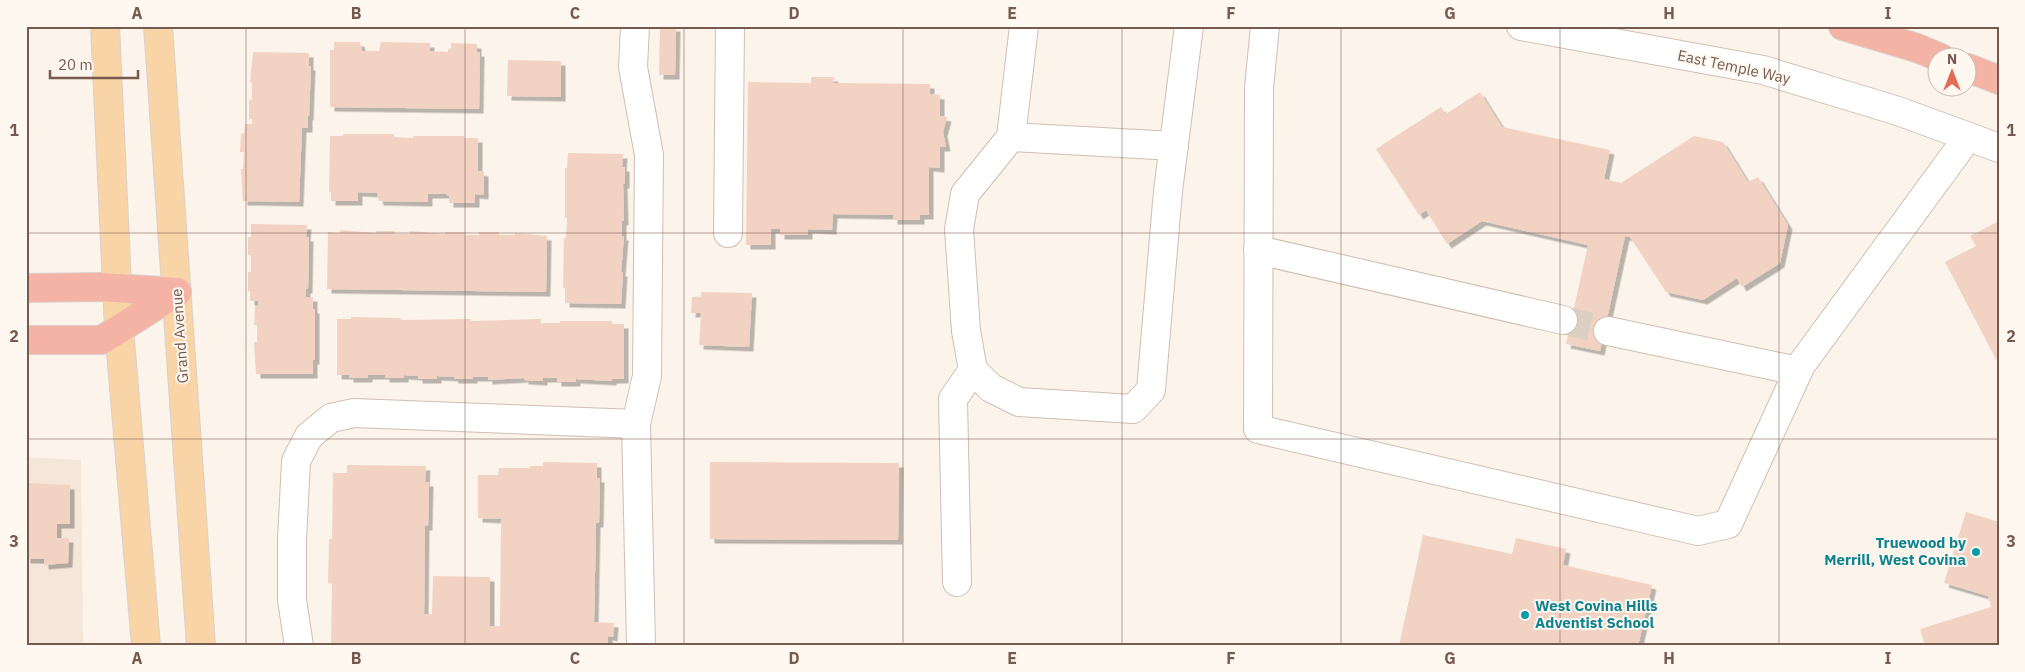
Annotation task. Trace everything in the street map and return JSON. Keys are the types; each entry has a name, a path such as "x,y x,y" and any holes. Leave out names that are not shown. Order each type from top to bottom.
{"highway":[{"path":"1844,26 1928,53"},
{"path":"1978,72 1999,80"},
{"path":"26,288 100,287 177,292"},
{"path":"26,340 102,340 177,292"}],"main road":[{"path":"105,26 119,328 146,646"},
{"name":"Grand Avenue","path":"158,26 201,646"}],"street":[{"path":"635,26 633,67 649,155 647,376 636,424 641,646"},
{"path":"728,233 730,26"},
{"path":"1024,26 1011,137 965,194 963,202 959,229 966,331 973,370 991,388 1019,402 1133,409 1151,390 1168,191 1189,26"},
{"path":"1265,26 1259,88 1258,429 1698,531 1728,524 1800,368 1968,137"},
{"name":"East Temple Way","path":"1520,26 1763,70 1898,111 1999,148"},
{"path":"1011,137 1174,146"},
{"path":"1258,241 1563,320"},
{"path":"1608,331 1800,368"},
{"path":"957,582 953,399 973,370"},
{"path":"300,646 292,600 292,540 296,461 308,436 331,418 354,413 636,424"}],"shaded area":[{"path":"26,457 81,460 83,646 26,646"}],"building":[{"path":"660,27 676,27 675,75 659,75"},
{"path":"334,42 360,42 362,51 379,51 381,42 430,43 430,51 448,52 448,49 451,49 451,43 477,44 477,52 480,52 479,109 330,107 330,50 334,50"},
{"path":"253,52 309,53 309,66 311,66 309,116 308,128 302,128 299,202 243,201 241,169 243,169 244,152 240,152 241,133 244,134 245,124 252,124 252,119 249,119 249,99 252,100 252,83 250,83"},
{"path":"508,60 561,61 561,97 507,96"},
{"path":"811,77 834,77 833,83 930,84 930,94 940,95 940,116 947,117 943,132 946,147 940,147 940,168 929,167 929,215 920,215 920,220 893,220 893,215 833,214 832,230 808,229 808,235 780,235 780,229 771,229 771,245 746,245 748,82 811,83"},
{"path":"1480,92 1502,127 1610,150 1604,179 1621,183 1694,136 1723,142 1748,182 1758,177 1788,225 1780,263 1742,287 1737,278 1703,300 1666,292 1630,237 1625,236 1600,351 1566,344 1588,245 1482,221 1447,244 1426,210 1419,215 1376,149 1441,107 1446,114"},
{"path":"343,134 394,134 394,137 413,138 413,136 464,136 464,138 478,138 478,171 484,172 484,195 475,194 475,203 449,203 449,196 446,194 428,194 428,202 379,201 377,193 358,192 358,201 331,201 331,192 329,192 330,136 343,136"},
{"path":"568,153 623,154 622,167 625,167 625,184 623,184 624,221 622,221 622,236 624,236 621,304 565,303 565,288 563,288 564,238 566,238 567,218 565,218 565,168 567,168"},
{"path":"1999,221 1999,365 1945,262 1976,246 1970,236"},
{"path":"251,224 307,225 306,237 309,237 308,289 306,289 306,297 313,297 313,309 315,309 315,360 313,360 313,374 256,374 254,342 257,342 257,325 254,325 255,306 258,306 258,301 250,301 250,291 248,291 248,272 251,272 251,255 248,255 248,237 251,237"},
{"path":"340,230 376,233 376,231 395,231 395,234 410,234 410,231 445,234 445,232 465,232 465,235 479,235 479,232 499,232 499,235 515,235 515,233 547,236 546,292 327,289 328,232 340,233"},
{"path":"701,292 752,293 749,347 699,345 701,313 691,313 692,297 701,297"},
{"path":"351,317 401,318 401,320 471,319 471,321 541,319 541,323 612,321 612,324 624,324 624,379 612,379 612,381 576,379 576,382 557,382 557,378 543,378 543,381 524,380 524,378 488,380 488,377 454,379 454,377 437,376 437,379 418,379 418,376 404,375 404,378 385,378 385,375 368,375 368,378 349,378 349,375 337,375 337,319 351,319"},
{"path":"543,462 597,463 597,478 600,478 599,523 596,523 594,622 614,623 613,637 608,636 608,646 331,646 332,583 328,583 329,539 332,539 333,473 347,473 347,465 426,466 425,482 429,482 428,526 425,526 424,614 432,614 433,576 490,577 490,626 500,626 501,519 478,518 478,475 498,475 499,468 543,466"},
{"path":"710,462 899,463 898,540 710,539"},
{"path":"26,483 70,485 70,524 57,524 57,538 69,538 68,563 44,565 44,559 26,559"},
{"name":"Truewood by Merrill, West Covina","path":"1966,512 1999,522 1999,646 1925,646 1920,629 1991,607 1988,596 1944,583"},
{"name":"West Covina Hills Adventist School","path":"1423,535 1512,554 1516,538 1566,549 1563,565 1652,585 1638,646 1399,646"}],"tunnel":[{"path":"1563,320 1608,331"}],"place":[{"name":"Truewood by Merrill, West Covina","path":"1976,552"},
{"name":"West Covina Hills Adventist School","path":"1525,615"}]}
